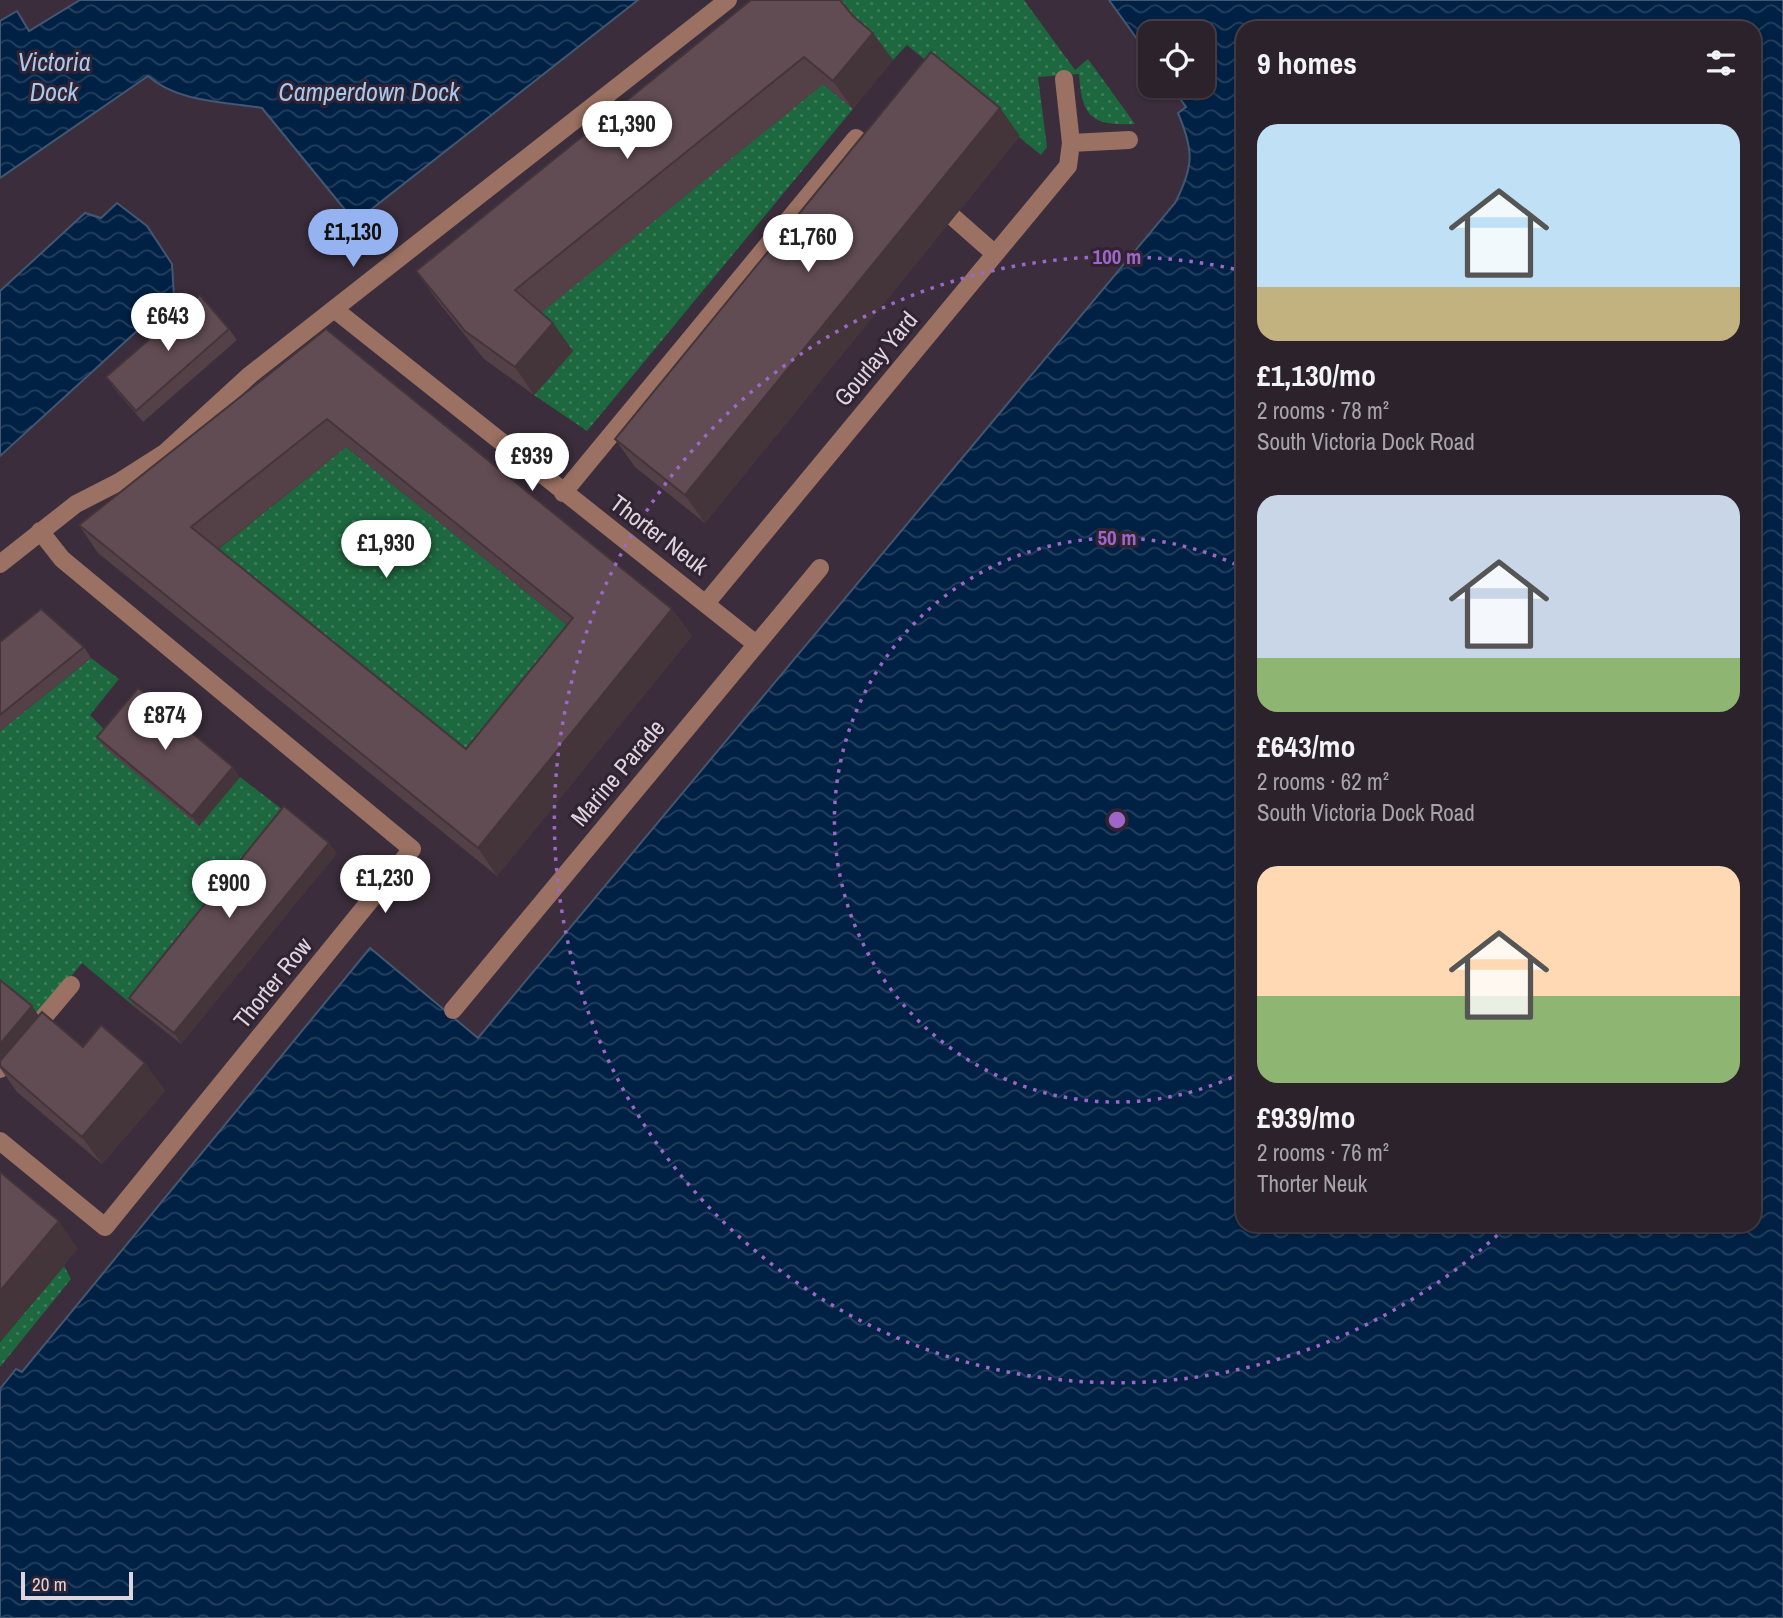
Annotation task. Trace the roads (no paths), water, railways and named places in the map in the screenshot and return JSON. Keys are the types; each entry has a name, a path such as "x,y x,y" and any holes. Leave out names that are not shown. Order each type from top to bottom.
{"street":[{"path":"0,564 76,504 166,453 250,375 728,0"},
{"name":"Gourlay Yard","path":"707,602 1068,166 1071,143 1064,79"},
{"path":"564,493 856,138 884,160"},
{"path":"1071,143 1129,140"},
{"path":"953,217 995,254"},
{"name":"Thorter Neuk","path":"334,309 564,493 707,602 756,645"},
{"name":"Thorter Row","path":"4,1152 105,1227 412,849 62,559 40,531"},
{"name":"Marine Parade","path":"453,1010 820,568"},
{"path":"0,1069 71,985"}],"water":[{"name":"Camperdown Dock","path":"80,0 638,0 355,222 262,108 187,96 160,85 148,76 0,178 0,21 17,11 29,31"},
{"path":"1109,0 1783,0 1783,1618 0,1618 0,1389 16,1369 22,1372 370,948 478,1038 1175,203 1189,168 1187,138 1178,113 1186,107 1180,98 1215,98 1215,21 1138,21 1138,40"},
{"path":"117,203 147,226 172,264 174,297 0,456 0,291 85,213 101,218"}],"water label":[{"name":"Victoria Dock","path":"54,77"}]}
